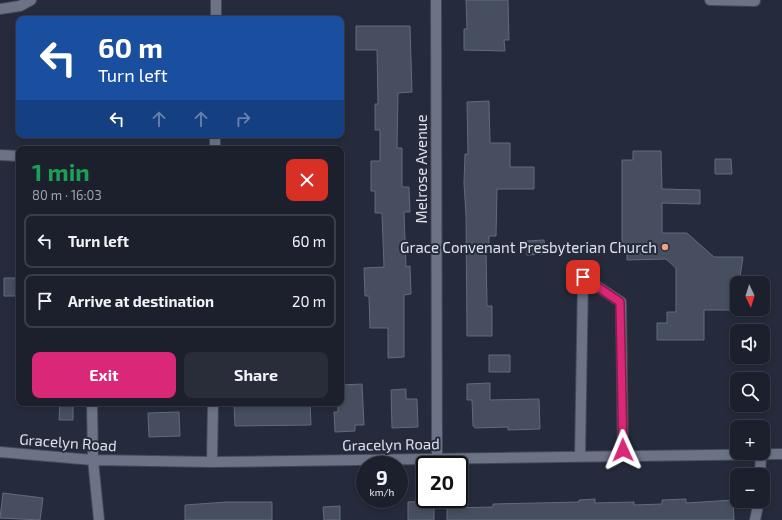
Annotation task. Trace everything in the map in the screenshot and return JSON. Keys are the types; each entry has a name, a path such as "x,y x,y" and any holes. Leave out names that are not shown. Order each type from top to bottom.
{"street":[{"path":"0,9 20,6 31,0"},
{"path":"216,0 216,16"},
{"name":"Melrose Avenue","path":"436,0 437,456"},
{"path":"710,0 755,1"},
{"path":"0,156 16,156"},
{"path":"580,456 583,277 620,302 623,456"},
{"path":"92,406 93,460 99,520"},
{"path":"212,462 213,406"},
{"name":"Gracelyn Road","path":"0,452 93,460 212,462 416,458"},
{"name":"Gracelyn Road","path":"468,458 730,454"},
{"name":"Gracelyn Road","path":"770,454 782,454"},
{"path":"755,520 758,508"}],"building":[{"path":"466,0 508,0 509,40 504,40 505,51 464,50 464,29 467,29"},
{"path":"356,26 410,26 412,92 398,93 397,148 402,148 402,187 409,187 410,212 404,212 406,267 410,266 411,294 404,295 404,357 388,358 388,328 370,328 369,296 365,296 364,268 384,267 382,213 375,213 375,191 371,191 371,161 380,161 380,130 375,130 375,104 378,104 377,50 356,50"},
{"path":"489,101 490,143 510,143 510,167 534,167 534,189 497,189 496,236 489,236 489,247 486,247 487,306 492,306 492,336 467,336 466,215 464,183 465,154 468,154 467,102"},
{"name":"Grace Convenant Presbyterian Church","path":"633,151 661,151 662,189 700,190 700,204 662,203 662,233 687,233 714,257 743,257 740,276 730,276 730,310 704,310 704,340 657,340 657,323 667,323 667,312 676,312 676,268 666,259 627,260 627,244 622,244 622,160 633,160"},
{"path":"715,159 731,159 732,174 715,174"},
{"path":"544,240 545,254 527,255 527,241"},
{"path":"4,278 16,278 16,296 4,296"},
{"path":"489,355 510,355 510,372 489,372"},
{"path":"490,383 490,400 539,399 540,429 508,430 508,427 475,428 473,426 472,400 467,400 467,384"},
{"path":"362,384 364,425 355,425 355,431 335,432 334,412 338,412 338,406 344,406 344,385"},
{"path":"406,389 406,399 417,399 418,427 392,428 391,390"},
{"path":"60,406 73,406 73,420 59,420"},
{"path":"234,406 310,406 311,425 235,426"},
{"path":"179,412 180,436 149,437 148,413"},
{"path":"3,493 43,498 40,520 0,518"},
{"path":"595,499 595,503 634,502 634,505 662,504 662,500 686,499 686,503 730,500 730,508 733,508 734,520 447,520 447,508 493,507 493,504 579,502 579,500"},
{"path":"227,502 272,502 272,520 185,520 185,505"},
{"path":"408,502 416,502 416,508 434,508 434,520 408,520"},
{"path":"340,506 340,520 324,520 323,507"}],"place":[{"name":"Grace Convenant Presbyterian Church","path":"665,247"}],"route":[{"path":"583,277 620,302 623,450"}]}
